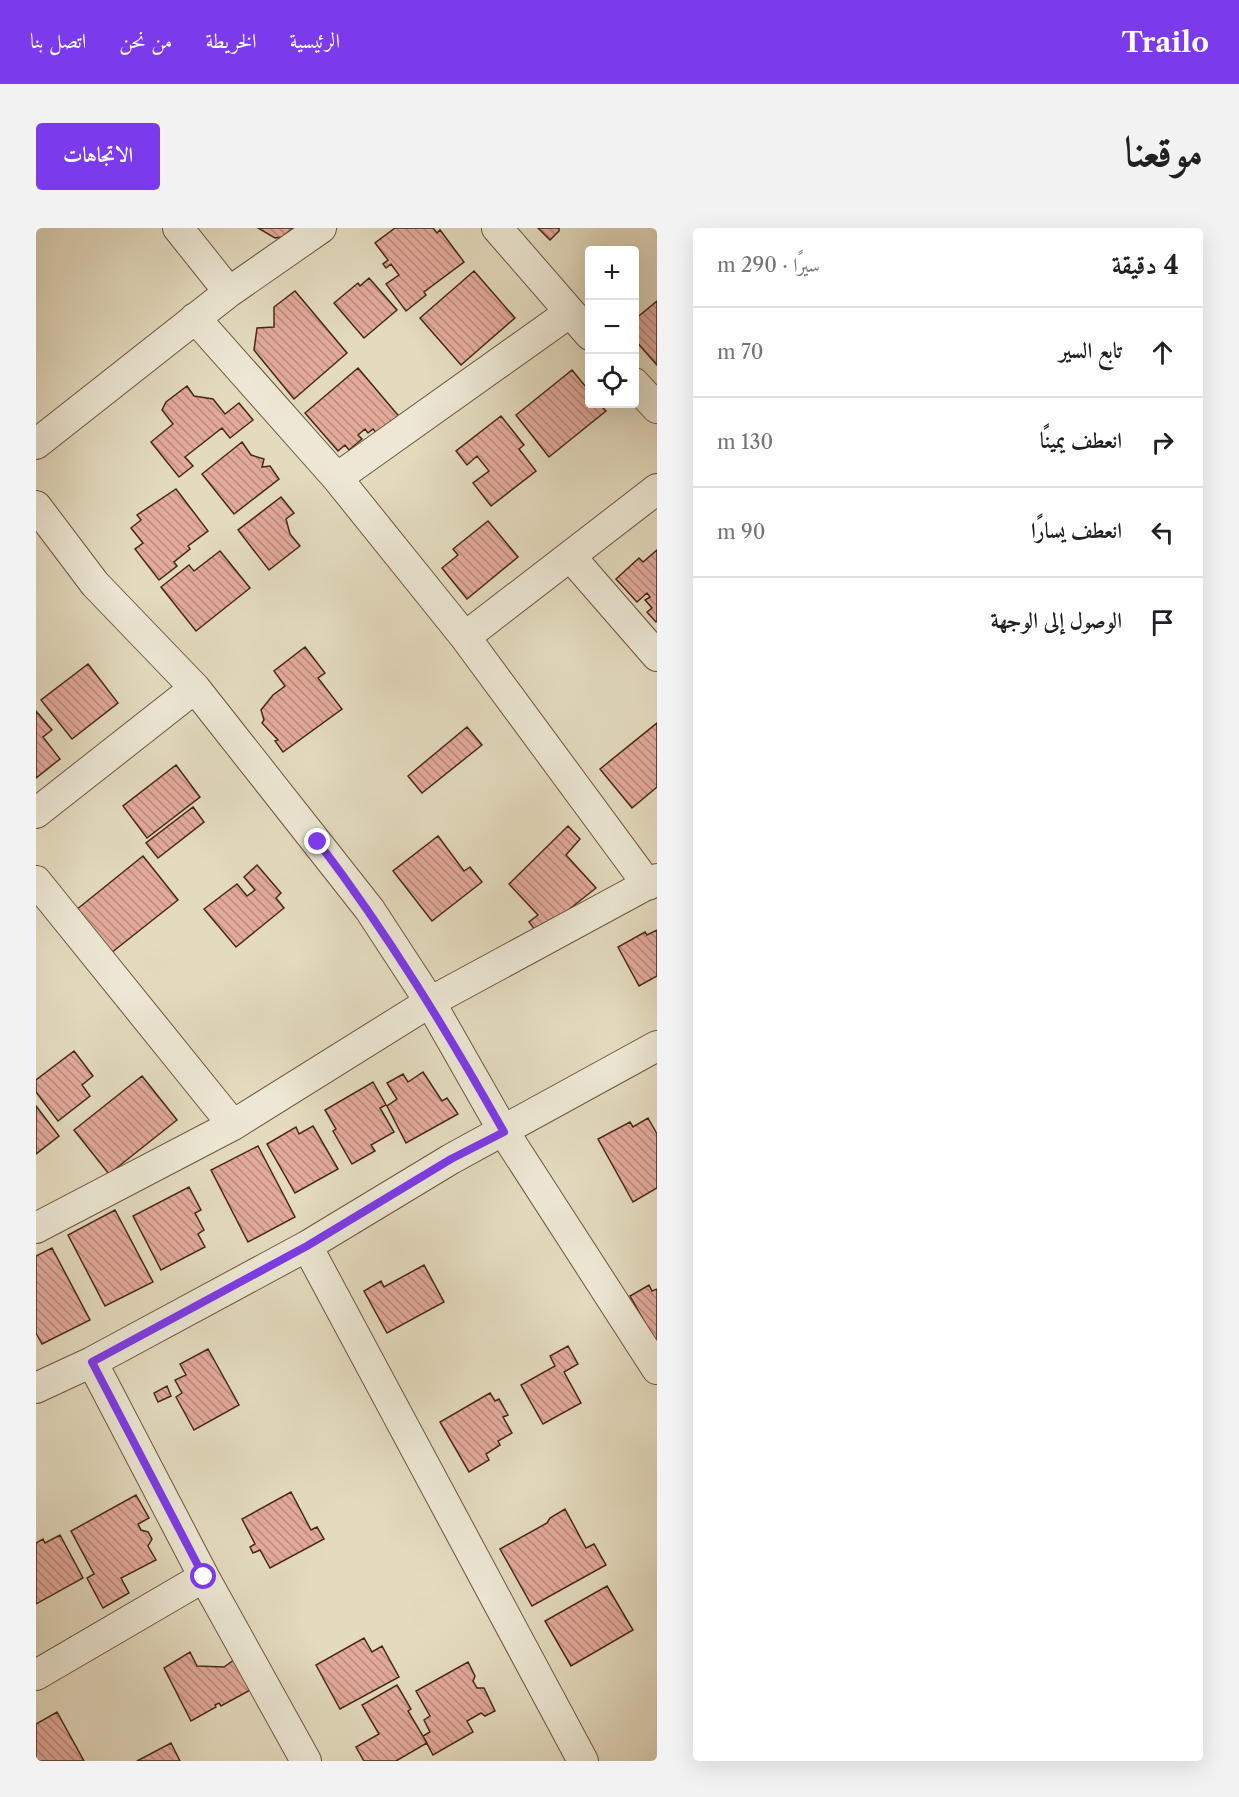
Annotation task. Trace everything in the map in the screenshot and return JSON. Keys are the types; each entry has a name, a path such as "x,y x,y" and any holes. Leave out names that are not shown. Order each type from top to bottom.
{"street":[{"path":"178,228 229,291"},
{"path":"36,444 229,291 321,228"},
{"path":"497,228 585,330"},
{"path":"337,478 569,313"},
{"path":"36,1227 233,1125 430,1002 652,882 465,638 337,478 195,318"},
{"path":"639,388 657,408"},
{"path":"465,638 657,489"},
{"path":"36,506 95,584 195,688 357,893 430,1002 504,1132 657,1368"},
{"path":"570,556 657,656"},
{"path":"36,813 195,688"},
{"path":"36,881 233,1125"},
{"path":"36,1388 92,1362 307,1246 451,1159 504,1132 657,1046"},
{"path":"307,1246 583,1761"},
{"path":"92,1362 204,1577 306,1761"},
{"path":"36,1675 204,1577"}],"building":[{"path":"258,228 293,228 282,237 275,238"},
{"path":"395,228 433,228 437,233 440,230 464,262 424,292 426,295 406,311 386,284 399,275 391,264 386,268 383,264 388,260 375,243"},
{"path":"538,228 559,228 559,231 550,240"},
{"path":"474,271 515,318 461,365 420,318"},
{"path":"369,278 397,310 364,338 334,303 358,283 360,286"},
{"path":"295,291 347,353 294,399 254,350 257,328 274,327 274,307"},
{"path":"657,301 657,365 639,345 639,316"},
{"path":"358,368 402,420 381,438 373,429 368,433 365,429 358,435 362,439 349,450 345,445 338,451 305,413"},
{"path":"572,370 585,386 585,408 603,408 606,411 549,457 516,415"},
{"path":"187,386 194,396 213,399 225,414 239,403 253,420 230,438 222,428 185,457 193,466 179,477 151,442 173,424 162,410 166,402"},
{"path":"501,416 524,445 519,449 536,471 491,506 473,483 489,471 477,456 467,465 456,451"},
{"path":"242,442 251,455 264,459 262,467 270,466 279,479 234,514 202,474"},
{"path":"176,489 208,531 188,546 190,549 174,562 177,566 159,580 135,549 143,543 131,528 141,520 137,515"},
{"path":"281,497 294,513 286,519 290,534 300,546 269,570 238,530"},
{"path":"488,521 518,557 467,599 442,568 458,555 453,549"},
{"path":"657,550 656,622 647,612 652,608 645,600 650,597 647,593 637,602 616,579 639,558 643,562"},
{"path":"220,551 250,588 196,631 161,587 189,565 194,571"},
{"path":"305,647 325,673 318,678 342,709 283,752 275,741 278,740 262,723 264,720 261,710 273,695 285,686 274,671"},
{"path":"88,664 118,703 72,739 41,700"},
{"path":"36,711 52,730 43,737 60,759 36,778"},
{"path":"657,723 657,787 632,808 600,769"},
{"path":"467,727 482,745 422,793 408,776"},
{"path":"176,765 200,797 147,838 123,806"},
{"path":"193,807 204,822 158,858 146,843"},
{"path":"568,826 580,839 566,855 596,888 538,934 529,922 538,915 509,884"},
{"path":"438,836 464,871 470,867 482,882 432,921 393,871"},
{"path":"143,856 178,900 111,953 76,910"},
{"path":"257,865 281,893 276,898 284,908 236,947 204,909 237,884 247,896 255,890 244,877"},
{"path":"657,930 657,976 639,986 618,947 645,932 647,935"},
{"path":"74,1051 93,1076 82,1085 90,1096 58,1121 36,1092 36,1080"},
{"path":"423,1072 442,1101 447,1098 458,1114 406,1143 387,1106 397,1099 387,1083 403,1074 408,1082"},
{"path":"142,1076 177,1120 109,1174 74,1130"},
{"path":"373,1082 386,1105 380,1108 394,1132 371,1145 375,1151 352,1164 333,1131 336,1129 325,1110"},
{"path":"36,1106 59,1136 36,1154"},
{"path":"648,1118 657,1134 657,1188 633,1202 598,1139 630,1122 633,1127"},
{"path":"313,1126 338,1169 295,1193 267,1144 296,1127 299,1134"},
{"path":"258,1146 295,1217 248,1242 211,1170"},
{"path":"189,1187 201,1210 195,1213 204,1230 198,1234 205,1247 161,1270 133,1216"},
{"path":"115,1210 153,1282 105,1306 68,1235"},
{"path":"52,1248 90,1320 42,1344 36,1333 36,1256"},
{"path":"424,1265 444,1302 387,1333 364,1291 381,1281 384,1287"},
{"path":"649,1285 652,1291 657,1289 657,1344 630,1296"},
{"path":"568,1346 578,1364 564,1372 581,1403 543,1424 521,1385 555,1366 550,1356"},
{"path":"208,1349 239,1405 194,1430 176,1397 182,1393 175,1380 186,1375 180,1364"},
{"path":"167,1386 171,1396 158,1402 154,1393"},
{"path":"490,1393 495,1401 499,1399 508,1415 503,1417 512,1433 498,1441 500,1445 486,1454 489,1460 469,1472 440,1422"},
{"path":"291,1492 311,1530 317,1527 324,1539 270,1568 260,1550 253,1553 250,1547 255,1544 242,1519"},
{"path":"136,1495 149,1518 138,1524 141,1530 148,1532 152,1539 148,1546 156,1560 121,1578 129,1593 103,1608 87,1578 94,1574 71,1531"},
{"path":"565,1509 586,1548 594,1544 606,1565 532,1606 500,1549 547,1523 550,1518"},
{"path":"60,1535 83,1578 36,1604 36,1543 43,1539 45,1543"},
{"path":"607,1586 633,1630 571,1666 545,1621"},
{"path":"364,1638 372,1652 382,1646 399,1677 340,1709 316,1665"},
{"path":"190,1652 197,1666 224,1667 238,1657 254,1688 221,1706 219,1703 215,1705 216,1707 191,1721 164,1668"},
{"path":"468,1662 475,1676 473,1681 477,1688 484,1688 495,1711 485,1716 481,1713 467,1721 473,1732 433,1755 423,1736 430,1732 424,1720 430,1716 416,1691"},
{"path":"397,1685 411,1709 408,1711 427,1743 396,1761 364,1761 356,1747 379,1734 362,1705"},
{"path":"57,1712 84,1761 36,1761 36,1724"},
{"path":"171,1743 180,1761 137,1761"}],"route":[{"path":"204,1577 92,1362 307,1246 451,1159 504,1132 430,1002 370,910 318,842"}]}
